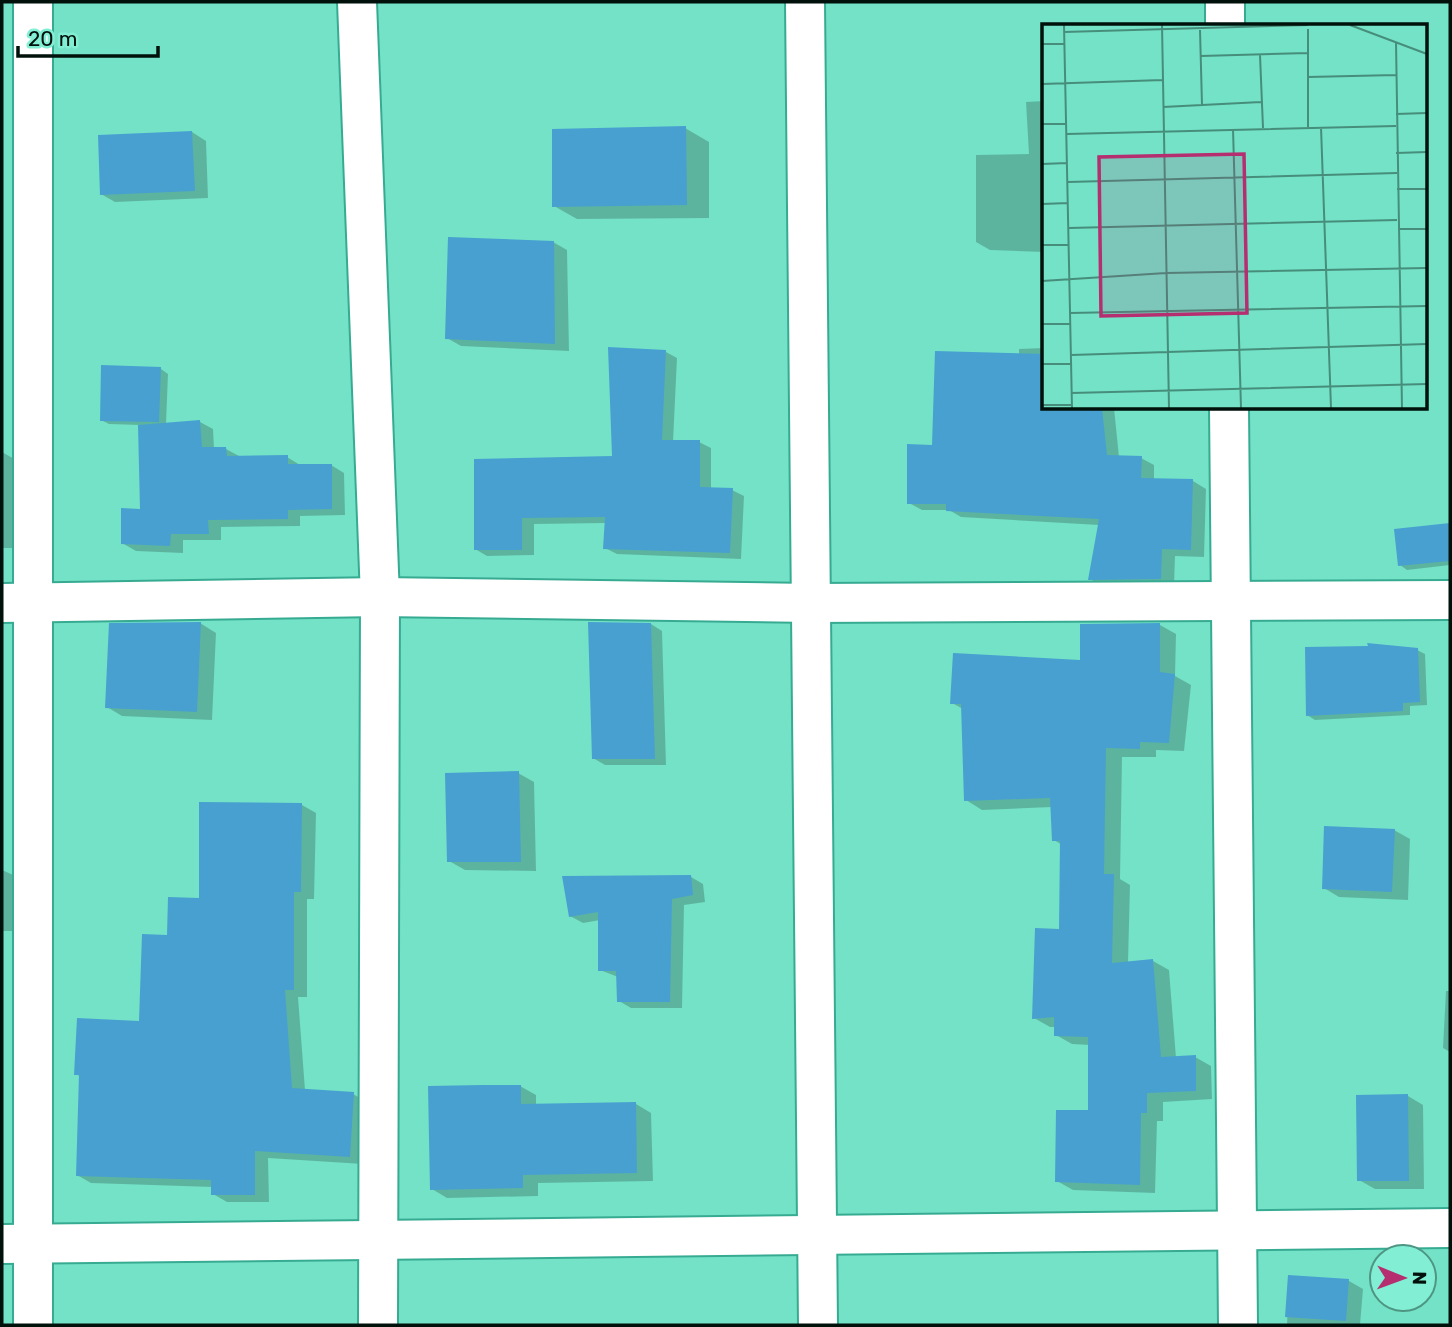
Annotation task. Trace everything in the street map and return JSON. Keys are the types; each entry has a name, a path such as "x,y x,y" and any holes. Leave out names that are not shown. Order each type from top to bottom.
{"street":[{"path":"33,2 18,603 17,1244 33,1325"},
{"path":"357,2 380,597 378,1325"},
{"path":"805,2 818,1325"},
{"path":"1225,2 1225,24"},
{"path":"1229,410 1238,1325"},
{"path":"18,603 380,597 812,603 1450,600"},
{"path":"17,1244 1450,1228"}],"building":[{"path":"686,126 687,205 552,207 552,129"},
{"path":"192,131 195,191 100,195 98,135"},
{"path":"448,237 554,241 555,344 445,339"},
{"path":"608,347 666,350 662,440 700,440 700,487 733,488 730,553 603,549 605,517 522,518 522,550 474,550 474,459 612,456"},
{"path":"935,351 1042,354 1042,410 1102,410 1107,455 1142,456 1141,478 1193,479 1191,550 1162,549 1161,579 1088,580 1099,519 946,511 946,504 907,504 907,444 932,445"},
{"path":"101,365 161,367 159,422 100,421"},
{"path":"200,420 202,447 226,447 227,456 288,455 288,464 332,464 332,509 288,510 288,519 208,520 209,534 171,534 170,546 121,544 121,508 140,509 138,425"},
{"path":"1450,523 1450,561 1398,566 1394,529"},
{"path":"201,622 197,712 105,708 109,623"},
{"path":"588,622 651,623 655,759 592,759"},
{"path":"1160,623 1160,672 1175,674 1169,743 1140,742 1140,749 1106,748 1104,874 1114,874 1112,963 1153,959 1161,1057 1196,1055 1196,1091 1147,1093 1147,1113 1141,1113 1140,1185 1055,1182 1056,1110 1088,1110 1088,1037 1054,1036 1054,1017 1032,1019 1035,928 1059,929 1060,841 1052,841 1050,798 964,801 961,704 950,704 953,653 1080,660 1080,624"},
{"path":"1367,643 1418,648 1420,702 1403,703 1403,711 1306,716 1305,647 1368,646"},
{"path":"519,771 521,862 447,862 445,773"},
{"path":"199,802 302,803 301,892 294,892 294,990 285,990 292,1088 354,1092 350,1157 255,1151 255,1195 211,1195 211,1180 76,1176 79,1075 74,1075 77,1018 139,1021 142,934 167,935 168,897 199,898"},
{"path":"1324,826 1395,829 1392,892 1322,889"},
{"path":"691,875 693,895 672,899 670,1002 617,1002 616,971 598,971 598,912 569,917 562,876"},
{"path":"521,1085 521,1104 636,1102 637,1173 523,1175 523,1188 430,1190 428,1086"},
{"path":"1408,1094 1409,1181 1357,1181 1356,1095"},
{"path":"1288,1275 1349,1279 1346,1321 1285,1317"}]}
